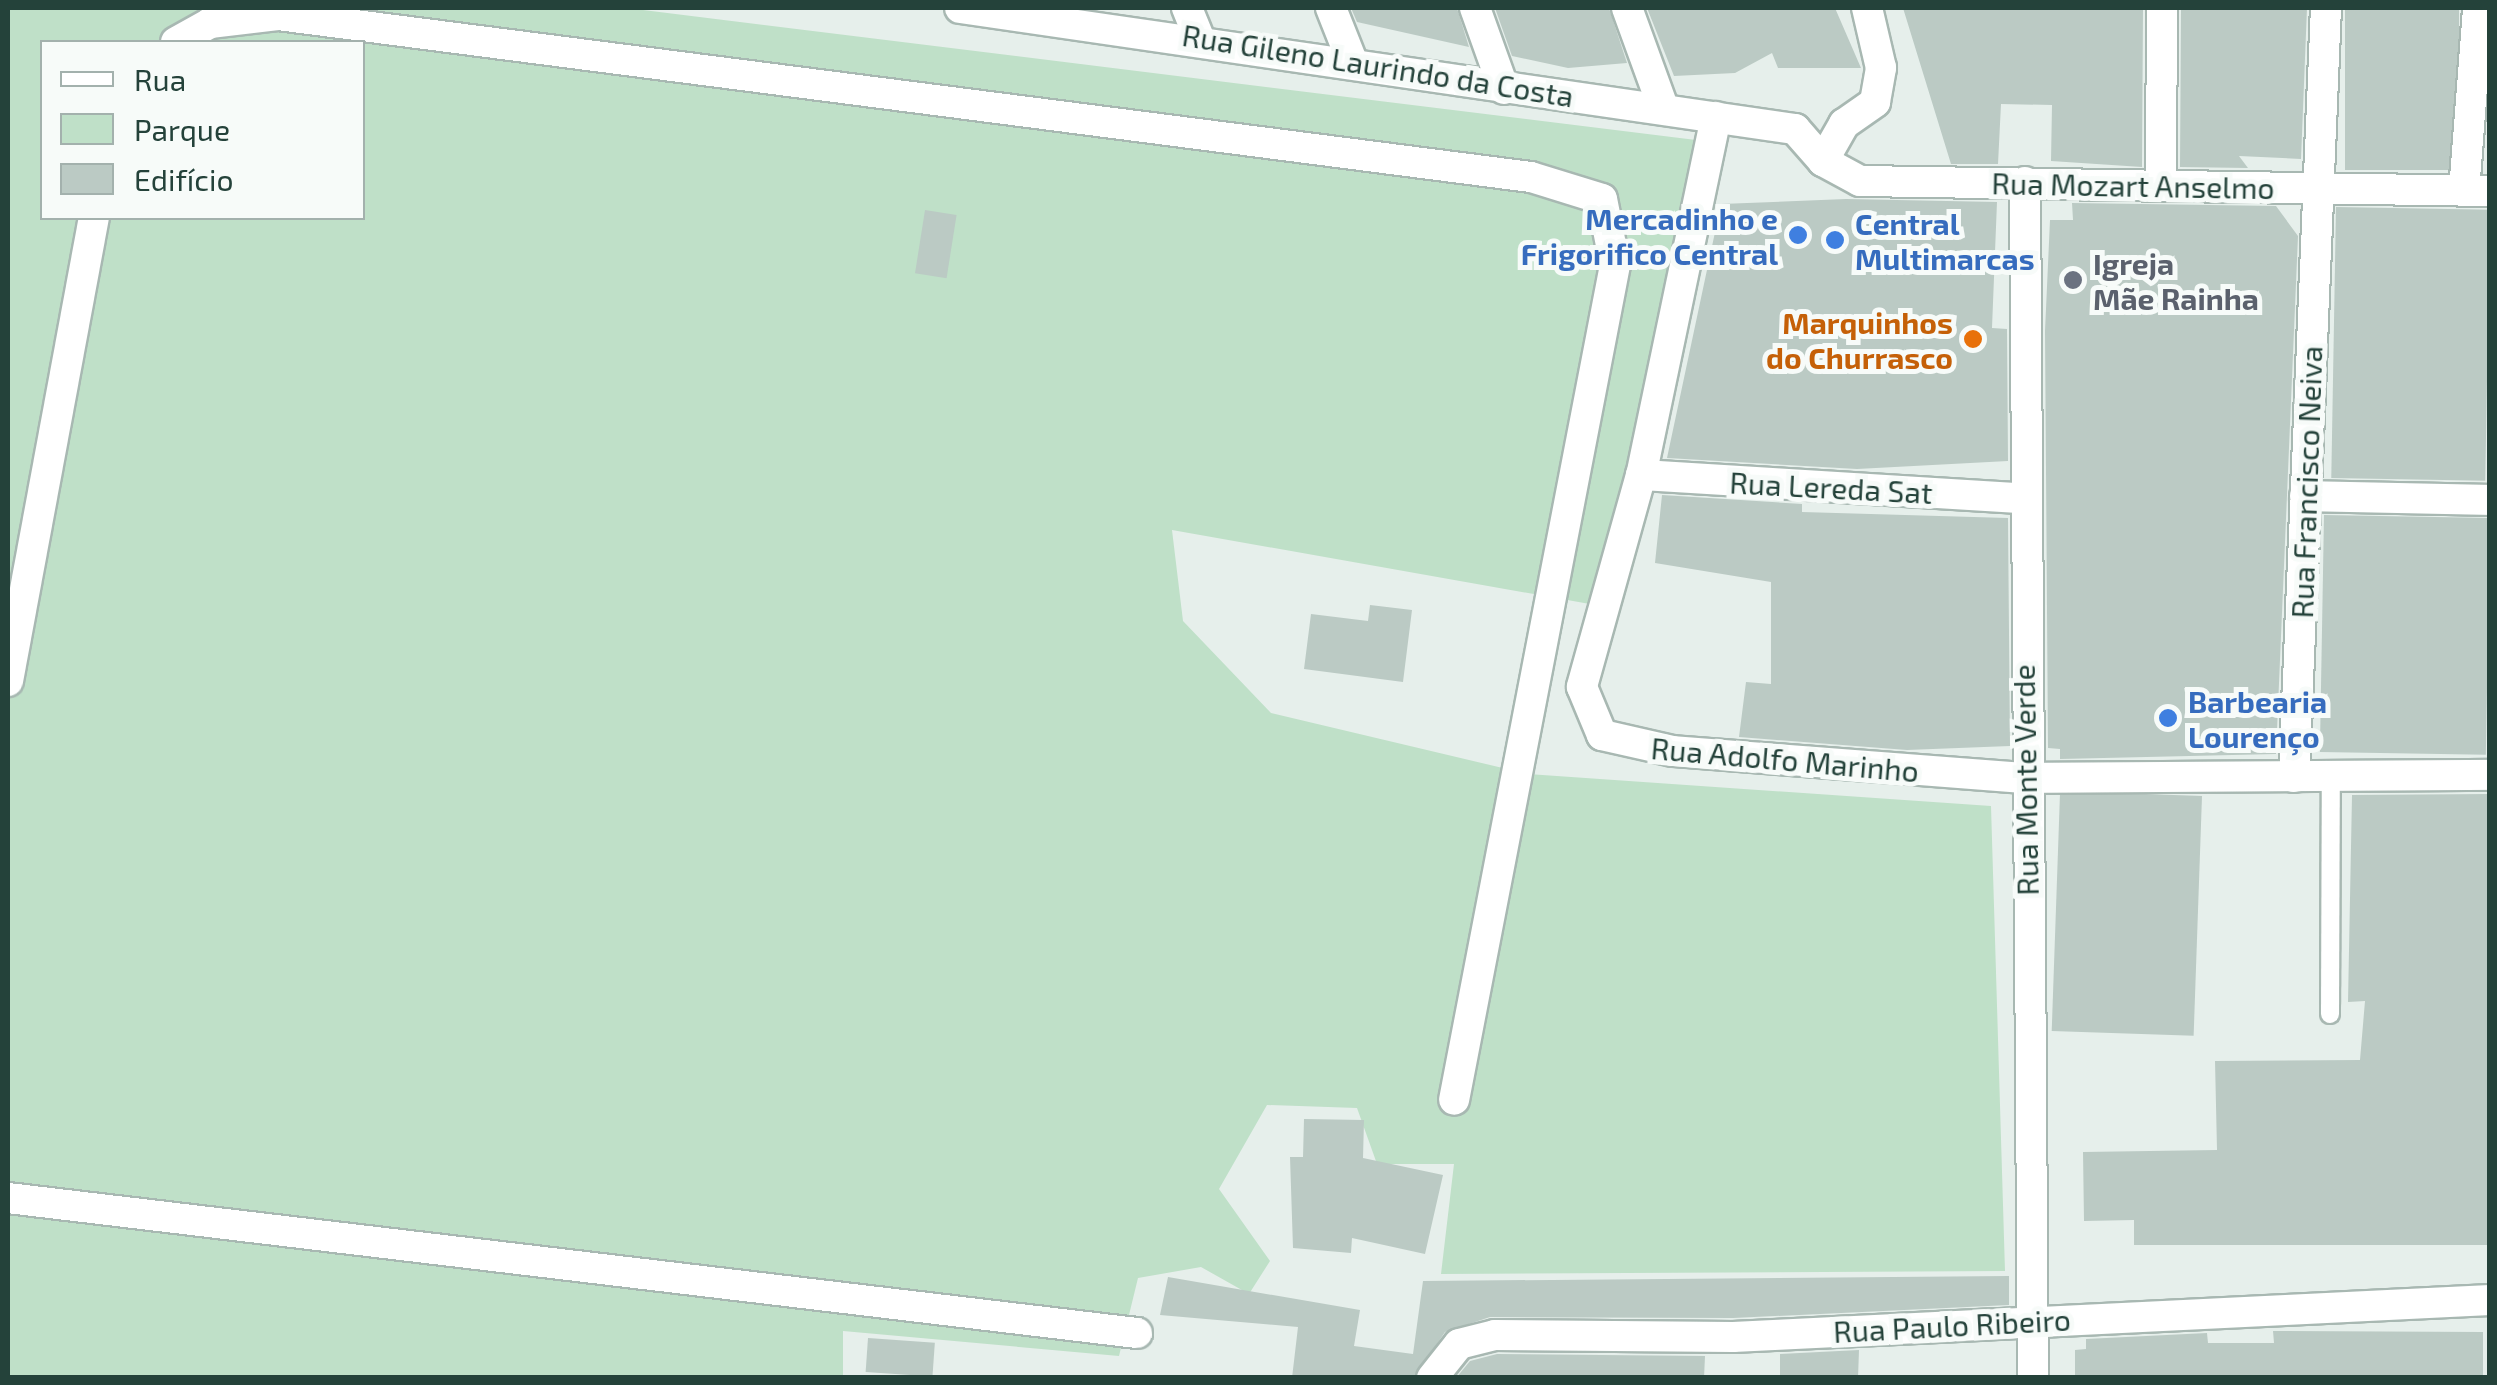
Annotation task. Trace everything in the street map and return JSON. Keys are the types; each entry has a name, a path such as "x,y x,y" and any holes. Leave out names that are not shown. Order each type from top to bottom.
{"street":[{"name":"Rua Gileno Laurindo da Costa","path":"960,8 1199,37 1504,89 1662,104 1796,129"},
{"path":"1187,8 1199,37"},
{"path":"1331,8 1352,61"},
{"path":"1476,8 1504,89"},
{"path":"1627,8 1662,104"},
{"path":"1822,161 1844,124 1875,102 1881,68 1866,8"},
{"path":"2161,185 2162,8"},
{"name":"Rua Francisco Neiva","path":"2294,777 2326,8"},
{"path":"2477,191 2478,8"},
{"path":"179,40 210,22 278,14 1572,184 1602,199 1615,265 1539,626 1454,1100"},
{"name":"Rua Adolfo Marinho","path":"1716,117 1641,475 1591,640 1583,705 1616,742 2024,778 2490,775"},
{"name":"Rua Mozart Anselmo","path":"1796,129 1822,161 1860,181 2477,191"},
{"name":"Rua Monte Verde","path":"2025,182 2020,498 2036,1321 2033,1378"},
{"path":"8,682 94,220"},
{"name":"Rua Lereda Sat","path":"1641,475 2020,498"},
{"path":"2304,496 2490,500"},
{"path":"1539,626 1591,640"},
{"path":"8,1198 1137,1333"},
{"name":"Rua Paulo Ribeiro","path":"1432,1378 1459,1344 1494,1336 1733,1336 2490,1300"}],"lane":[{"path":"2330,1014 2331,776"}],"green space":[{"path":"8,8 627,8 1696,140 1601,606 1172,530 1183,621 1271,713 1528,774 1991,806 2005,1271 1441,1274 1454,1164 1377,1164 1357,1108 1267,1105 1219,1189 1270,1261 1249,1294 1201,1267 1138,1278 1119,1356 843,1331 843,1377 8,1378"}],"building":[{"path":"1351,8 1457,8 1469,47 1357,22"},
{"path":"1495,8 1609,8 1627,63 1568,68 1512,56"},
{"path":"1647,8 1835,8 1861,68 1778,68 1772,53 1735,73 1674,76"},
{"path":"1903,8 2143,8 2142,167 2051,161 2052,105 2001,104 1998,164 1951,164"},
{"path":"2181,8 2307,8 2301,159 2239,156 2248,168 2180,167"},
{"path":"2345,8 2459,8 2459,170 2345,170"},
{"path":"1846,199 1997,202 1992,328 2007,329 2008,461 1857,469 1667,458 1721,204"},
{"path":"2072,203 2276,206 2298,236 2276,754 2060,759 2060,749 2048,748 2045,331 2050,220 2073,220"},
{"path":"2336,207 2490,210 2485,481 2331,478"},
{"path":"925,210 957,215 947,278 915,273"},
{"path":"1662,495 1802,504 1802,512 2008,518 2010,746 1907,750 1739,737 1746,682 1771,684 1771,582 1655,563"},
{"path":"2324,515 2490,518 2486,755 2320,752"},
{"path":"1370,605 1412,610 1403,682 1304,669 1311,614 1368,621"},
{"path":"2060,791 2202,796 2194,1036 2052,1031"},
{"path":"2490,794 2490,1245 2134,1245 2134,1220 2084,1221 2083,1152 2217,1150 2215,1061 2360,1060 2365,1001 2348,1002 2352,795"},
{"path":"1304,1119 1364,1120 1363,1158 1443,1175 1425,1254 1352,1238 1351,1253 1293,1248 1290,1157 1303,1157"},
{"path":"2009,1276 2009,1305 1733,1318 1490,1317 1445,1332 1414,1378 1292,1378 1298,1327 1160,1315 1168,1277 1360,1310 1354,1346 1413,1354 1423,1281"},
{"path":"2273,1331 2483,1332 2483,1378 2075,1378 2075,1350 2086,1349 2086,1339 2207,1333 2208,1343 2274,1343"},
{"path":"868,1338 935,1343 932,1377 866,1372"},
{"path":"1859,1350 1858,1378 1780,1378 1780,1354"},
{"path":"1497,1354 1705,1356 1704,1378 1456,1378 1470,1361"}],"place":[{"name":"Mercadinho e Frigorifico Central","path":"1798,235"},
{"name":"Central Multimarcas","path":"1835,240"},
{"name":"Igreja Mãe Rainha","path":"2073,280"},
{"name":"Marquinhos do Churrasco","path":"1973,339"},
{"name":"Barbearia Lourenço","path":"2168,718"}]}
